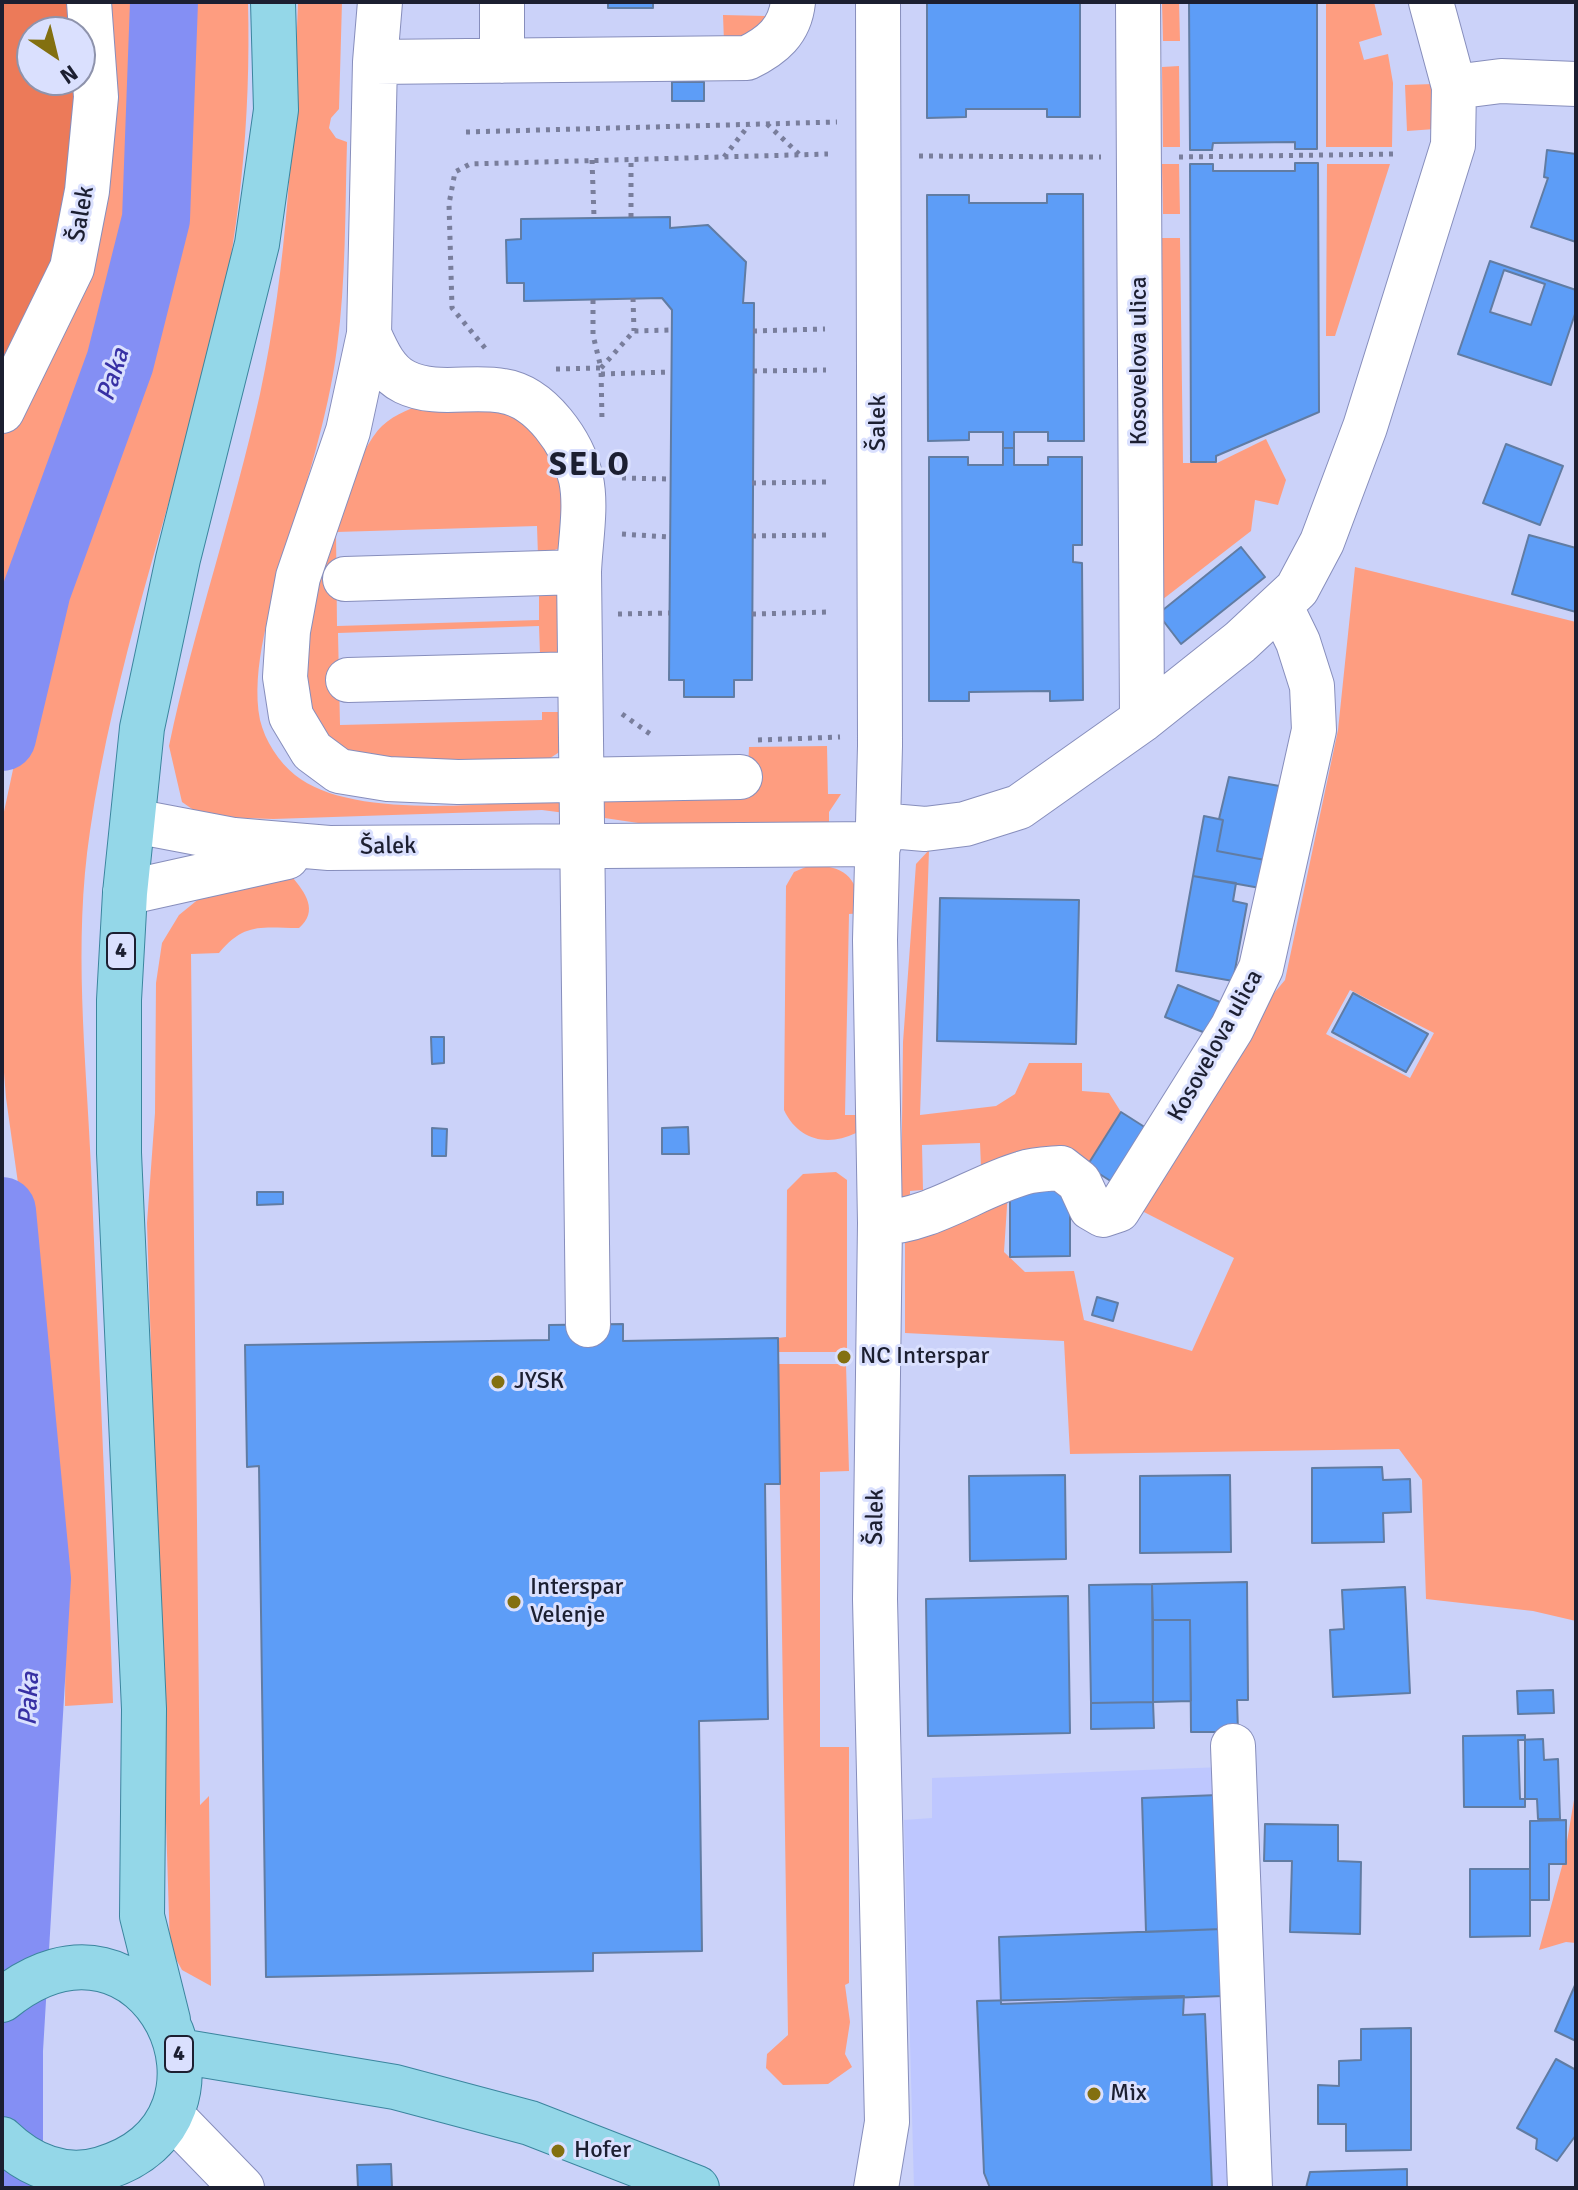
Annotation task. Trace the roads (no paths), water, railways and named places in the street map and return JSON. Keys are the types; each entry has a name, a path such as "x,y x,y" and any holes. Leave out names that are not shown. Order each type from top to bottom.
{"main road":[{"name":"4","path":"144,2188 161,2128 180,2083 174,2036 142,1916 144,1709 119,1153 119,1000 125,893 142,728 175,574 257,244 276,110 273,2"},
{"name":"4","path":"122,1977 142,1916"},
{"name":"4","path":"2,2000 27,1980 58,1969 90,1968 122,1977 148,1995 174,2036"},
{"path":"174,2036 395,2087 530,2123 697,2188"},
{"path":"2,2139 21,2157 84,2177 123,2163 161,2128"}],"street":[{"name":"Šalek","path":"2,411 72,268 87,191 96,97 89,2"},
{"path":"380,2 375,62 369,334 348,431 298,577 290,617 285,677 291,716 312,751 339,771 388,779 444,782 740,777"},
{"path":"502,2 502,61"},
{"path":"375,62 747,58 767,49 782,34 793,2"},
{"name":"Šalek","path":"876,2188 887,2122 875,1599 880,1223 875,940 879,835 878,2"},
{"name":"Kosovelova ulica","path":"1138,2 1142,720"},
{"path":"879,835 965,824 1019,807 1142,720 1281,607 1297,589 1322,542 1365,427 1453,145 1454,87 1431,2"},
{"path":"1454,87 1501,81 1576,84"},
{"path":"369,334 381,361 403,382 434,390 505,391 535,405 566,440 581,480 579,572 588,1325"},
{"path":"345,579 579,572"},
{"name":"Kosovelova ulica","path":"880,1223 896,1223 969,1197 1024,1172 1061,1168 1079,1182 1091,1208 1103,1215 1118,1210 1232,1028 1261,968 1314,730 1312,686 1298,642 1281,607"},
{"path":"348,680 580,674"},
{"path":"134,821 234,840 329,848"},
{"name":"Šalek","path":"329,848 879,835"},
{"path":"125,893 329,848"},
{"path":"1233,1746 1250,2188"},
{"path":"161,2128 242,2187"}],"waterway":[{"name":"Paka","path":"2,737 37,590 120,362 156,219 164,2"},
{"name":"Paka","path":"2,1211 37,1579 9,2050 9,2188"}],"place":[{"name":"NC Interspar","path":"844,1357"},
{"name":"JYSK","path":"498,1382"},
{"name":"Interspar Velenje","path":"514,1602"},
{"name":"Mix","path":"1094,2094"},
{"name":"Hofer","path":"558,2151"}],"district":[{"name":"SELO","path":"590,467"}]}
